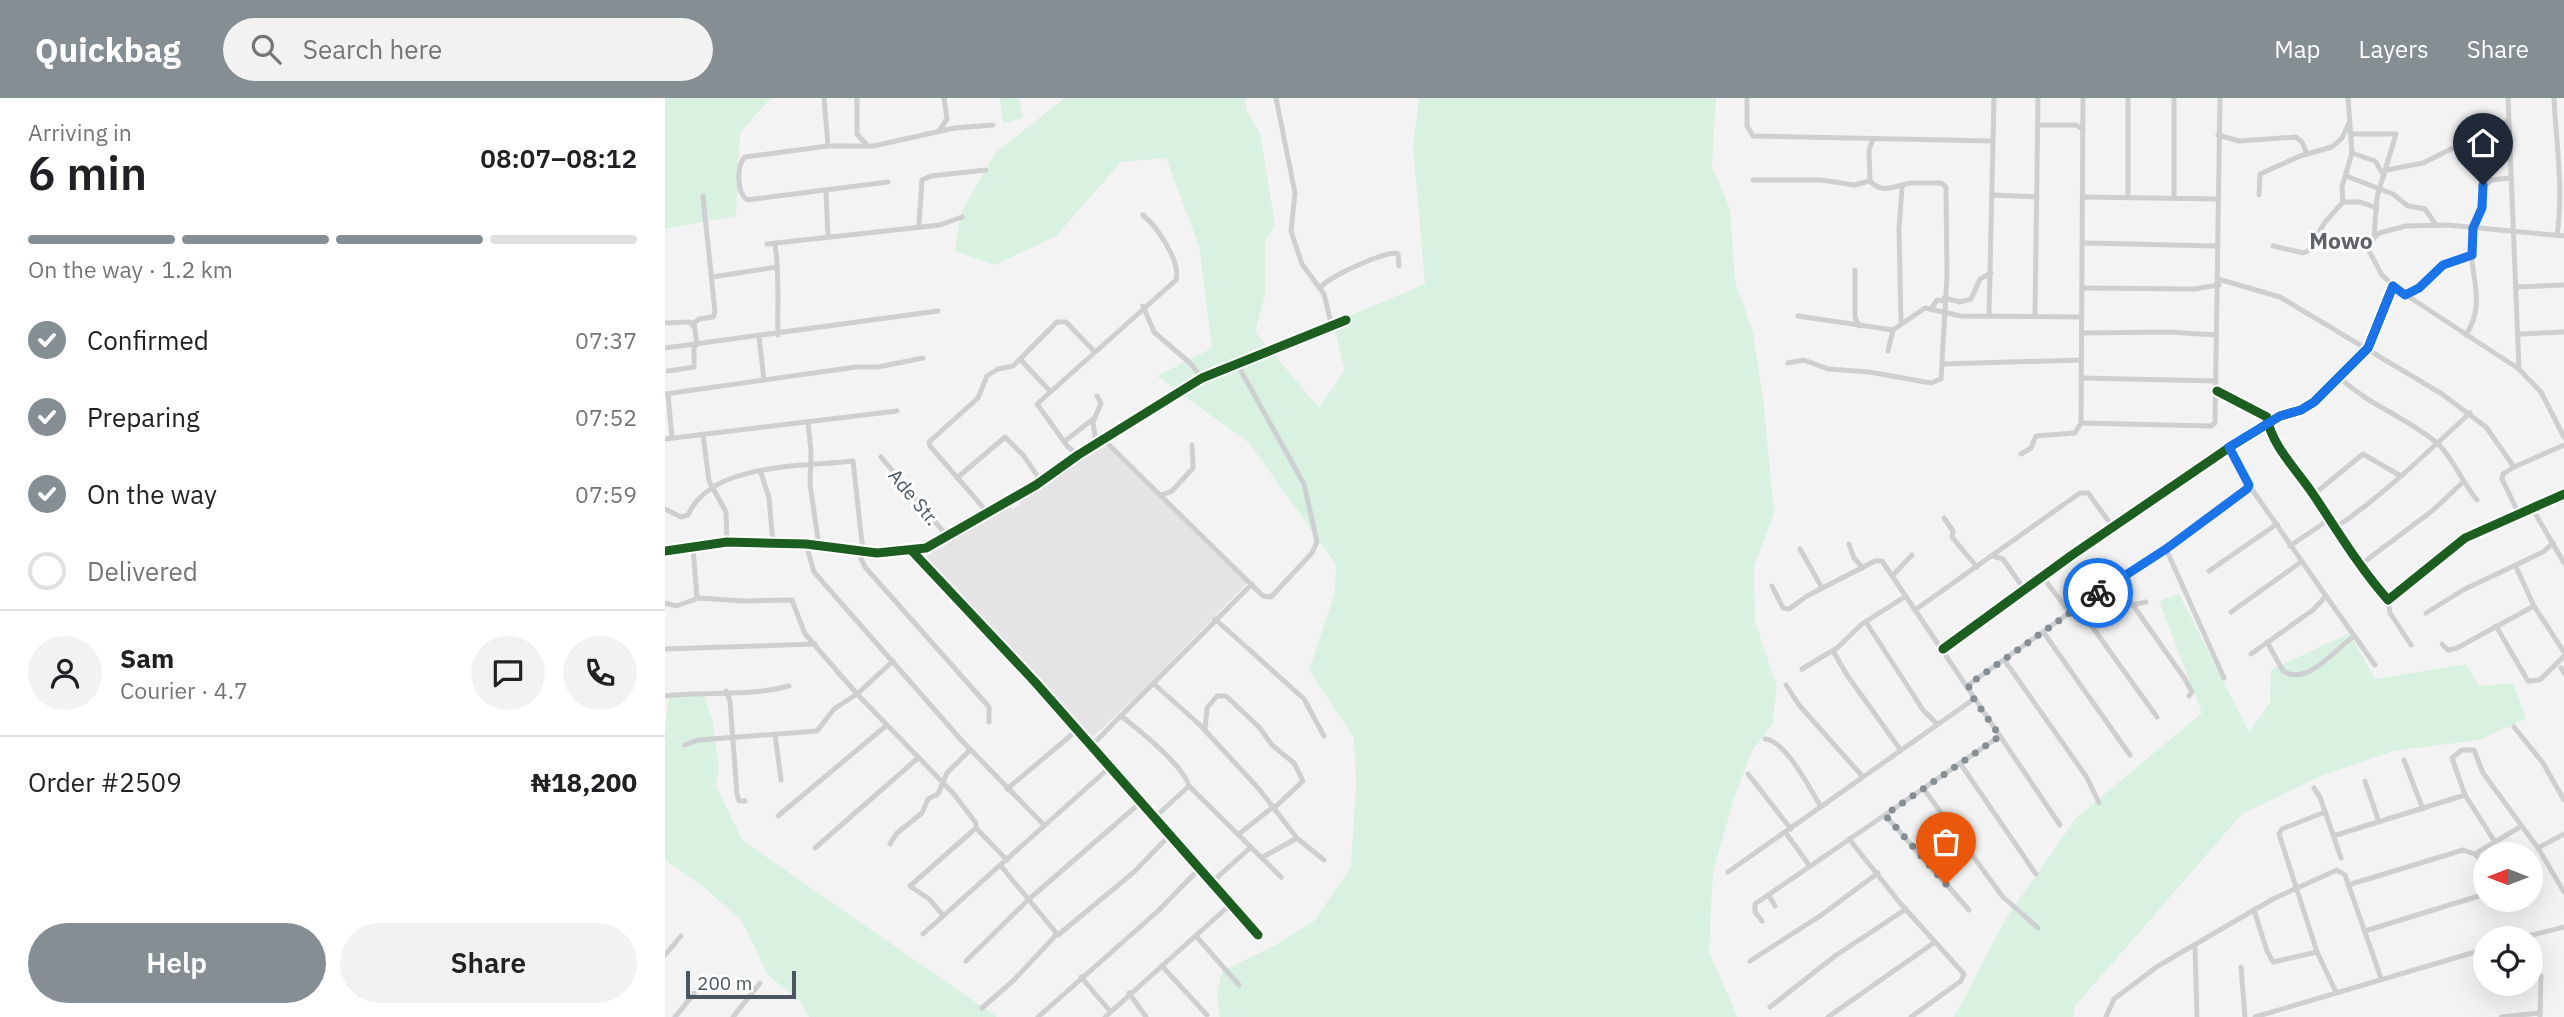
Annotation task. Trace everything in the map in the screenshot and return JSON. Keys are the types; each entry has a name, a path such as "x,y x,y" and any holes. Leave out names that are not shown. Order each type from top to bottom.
{"street":[{"path":"824,98 828,146"},
{"path":"857,98 857,134 866,144"},
{"path":"939,131 947,119 944,98"},
{"path":"1276,98 1289,150 1292,189 1295,193 1291,231 1302,264 1320,288 1331,323"},
{"path":"1747,98 1747,127 1752,136 1956,138 1993,141"},
{"path":"1989,316 1994,98"},
{"path":"2035,315 2038,98"},
{"path":"2021,454 2031,448 2036,436 2071,435 2078,432 2081,423 2083,98"},
{"path":"2128,98 2128,196"},
{"path":"2174,98 2174,198"},
{"path":"2081,423 2211,426 2215,420 2220,98"},
{"path":"2273,246 2304,253 2308,251 2325,222 2343,202 2352,153 2348,98"},
{"path":"2508,98 2520,334 2519,369"},
{"path":"2374,238 2388,229 2436,225 2561,235 2559,149 2554,98"},
{"path":"2555,112 2564,111"},
{"path":"2385,173 2423,163 2509,120"},
{"path":"2259,195 2260,174 2338,144 2350,122"},
{"path":"888,182 747,200 741,192 739,167 745,157 828,146 873,146 939,131 993,125"},
{"path":"2039,125 2076,125 2083,129"},
{"path":"2351,134 2395,133 2396,139 2377,197 2374,238 2369,251 2371,258 2393,286 2519,369 2541,392 2564,437"},
{"path":"2221,136 2239,141 2296,137 2307,155"},
{"path":"1870,181 1869,150 1873,139"},
{"path":"2352,153 2375,161 2385,173"},
{"path":"919,225 922,180 931,176 986,170"},
{"path":"2346,176 2381,189 2408,206 2425,209 2436,225"},
{"path":"2466,335 2475,321 2479,300 2472,255 2473,228 2482,208 2483,185 2494,179 2511,178"},
{"path":"1752,180 1821,180 1854,185 1870,181"},
{"path":"1788,363 1804,360 1828,369 1869,372 1935,384 1941,379 1947,276 1945,187 1941,183 1911,183 1902,188 1879,188 1870,181"},
{"path":"1902,188 1899,257 1903,320"},
{"path":"826,191 828,237"},
{"path":"1992,195 2037,197"},
{"path":"694,327 699,319 715,315 703,196"},
{"path":"2084,197 2218,199"},
{"path":"2343,202 2360,202 2377,208"},
{"path":"1078,455 1037,407 1038,401 1178,276 1159,230 1143,215"},
{"path":"778,335 777,267 771,245 919,225 946,224 962,217"},
{"path":"2084,243 2217,246"},
{"path":"1320,288 1331,277 1392,252 1400,257 1399,266"},
{"path":"2405,295 2419,288 2443,265 2472,255"},
{"path":"712,277 777,267"},
{"path":"1855,271 1855,317 1859,326"},
{"path":"1931,309 1939,299 1961,302 1971,299 1980,279 1991,273"},
{"path":"2083,289 2194,289 2218,282 2280,297 2368,348 2470,413 2493,435 2514,467"},
{"path":"2517,287 2564,285"},
{"path":"1943,649 2042,576 2229,447 2267,423 2308,407 2368,348 2393,286"},
{"path":"1143,306 1154,332 1190,363 1202,378"},
{"path":"1888,351 1893,330 1903,320 1923,309 1961,316 2083,317"},
{"path":"665,348 938,312"},
{"path":"1798,316 1893,330"},
{"path":"988,513 929,442 981,395 987,376 997,369 1013,366 1061,320 1094,351"},
{"path":"665,551 727,542 806,544 861,552 912,551 948,537 1202,378 1331,323 1346,320"},
{"path":"665,323 690,322 694,327 696,345 694,367 668,371"},
{"path":"2082,332 2216,335"},
{"path":"2520,334 2564,332"},
{"path":"759,337 764,380"},
{"path":"673,438 666,394 856,367 884,366 923,358"},
{"path":"1020,359 1049,390"},
{"path":"1943,363 2081,360"},
{"path":"1104,440 1267,598 1275,595 1313,554 1317,542 1304,484 1237,365"},
{"path":"2338,376 2361,397 2437,443 2462,483 2477,500"},
{"path":"2082,378 2189,378 2216,382"},
{"path":"2217,391 2267,417 2267,423 2297,475 2313,495 2329,523 2388,600 2390,613 2411,645"},
{"path":"1095,444 1096,417 1101,402 1097,396"},
{"path":"665,439 897,411"},
{"path":"2290,545 2390,488 2399,475 2470,413"},
{"path":"1067,444 1096,417"},
{"path":"808,422 811,452 809,466 819,546"},
{"path":"703,434 709,481 726,512 727,542"},
{"path":"957,478 1005,437 1023,455 1041,481"},
{"path":"1067,444 1070,460"},
{"path":"1161,495 1172,491 1193,468 1192,445"},
{"path":"2519,514 2502,479 2503,474 2564,445"},
{"path":"2229,447 2249,488 2375,665"},
{"path":"2313,495 2363,454 2399,475"},
{"name":"Ade Str.","path":"881,457 948,537"},
{"path":"665,509 681,517 688,515 694,502 734,475 855,462 861,552 871,574 989,707 989,722"},
{"path":"761,473 769,498 773,544"},
{"path":"2360,565 2432,511 2462,483"},
{"path":"1968,685 2166,549 2249,488"},
{"path":"1915,610 2080,493 2088,494 2113,527"},
{"path":"2388,600 2459,542 2564,494"},
{"path":"2532,508 2564,563"},
{"path":"1944,518 1952,531 1952,537 1977,567"},
{"path":"2209,572 2277,524"},
{"path":"2426,613 2463,590 2516,567 2549,548 2553,542"},
{"path":"806,544 814,572 970,750 1044,825"},
{"path":"1849,544 1854,558 1863,568"},
{"path":"693,548 697,598"},
{"path":"1800,549 1822,588"},
{"path":"2166,549 2224,678"},
{"path":"2002,550 2003,559 2024,589"},
{"path":"912,551 1035,682 1076,732 1258,935"},
{"path":"1893,575 1912,555"},
{"path":"1993,556 2003,559"},
{"path":"1772,586 1774,595 1786,610 1822,588 1880,560 1968,685 1974,699 2060,825"},
{"path":"2231,612 2301,562"},
{"path":"2496,626 2528,681 2540,680 2564,654 2535,606 2516,567"},
{"path":"2042,576 2070,613"},
{"path":"2116,581 2185,678 2192,692 2189,696"},
{"path":"1091,746 1252,584"},
{"path":"1802,669 1833,651 1846,636 1906,596"},
{"path":"2251,654 2313,610 2326,596"},
{"path":"665,603 675,606 697,598 792,600 803,629 815,644 857,694 956,797 976,823 976,828 1007,860"},
{"path":"2133,605 2146,602"},
{"path":"2442,644 2448,650 2457,648 2535,606"},
{"path":"2078,607 2157,718"},
{"path":"1215,619 1304,699 1324,736"},
{"path":"1866,622 1923,710 1936,723"},
{"path":"2044,633 2130,755"},
{"path":"2267,642 2283,671 2301,674 2314,669 2353,637"},
{"path":"665,649 815,644"},
{"path":"1833,651 1900,749"},
{"path":"685,745 698,740 817,731 834,709 857,694 893,661"},
{"path":"2005,661 2086,776 2099,803"},
{"path":"1154,684 1205,730 1297,838 1324,860"},
{"path":"1786,685 1800,705 1863,777"},
{"path":"665,696 726,691 761,693 789,686"},
{"path":"726,691 730,701 737,794 739,801 745,801"},
{"path":"1205,730 1208,724 1207,708 1217,696 1226,696 1259,727 1272,745 1294,763 1303,781 1239,834"},
{"path":"1727,872 1936,723 1974,699"},
{"path":"1121,716 1148,737 1185,776 1189,786 1282,877"},
{"path":"778,816 887,725"},
{"path":"2514,727 2543,763 2564,800"},
{"path":"1007,789 1076,732"},
{"path":"775,734 781,780"},
{"path":"1762,921 1753,907 1809,865 2000,736"},
{"path":"1765,739 1776,743 1809,784 1819,805"},
{"path":"890,844 897,833 922,813 928,799 938,794 952,767 970,750"},
{"path":"2520,827 2495,842 2465,795 2452,758 2462,750 2474,750 2483,773 2499,791 2520,827 2533,842"},
{"path":"815,848 918,758"},
{"path":"2404,760 2423,809"},
{"path":"1960,762 2036,874"},
{"path":"923,934 1109,768"},
{"path":"1748,775 1809,865"},
{"path":"2365,781 2379,822"},
{"path":"1153,819 1189,786"},
{"path":"1923,788 1964,836 2003,897 2038,929"},
{"path":"2314,788 2341,858"},
{"path":"2333,836 2465,795"},
{"path":"966,961 1028,900 1140,803"},
{"path":"2325,812 2280,831 2317,951 2336,992"},
{"path":"1885,815 1969,910"},
{"path":"943,915 929,899 910,886 976,828"},
{"path":"2543,845 2564,834"},
{"path":"982,1008 1014,980 1056,935 1062,934 1133,872 1169,836"},
{"path":"1262,857 1292,844 1297,838"},
{"path":"1849,839 1906,909 1944,950 1964,978 1911,1017"},
{"path":"1212,883 1250,848"},
{"path":"2348,885 2463,850 2473,853"},
{"path":"2543,856 2564,892"},
{"path":"1001,866 1056,935"},
{"path":"1038,1017 1158,911 1199,869"},
{"path":"2106,1017 2112,1002 2126,989 2254,910 2296,888 2340,870 2348,885 2381,978"},
{"path":"1750,961 1845,900 1878,873"},
{"path":"1769,896 1775,906"},
{"path":"2365,931 2473,898"},
{"path":"1105,1017 1230,905"},
{"path":"1770,1007 1835,956 1906,909"},
{"path":"2254,910 2273,962 2317,951"},
{"path":"2543,932 2564,927"},
{"path":"665,955 681,936"},
{"path":"1196,936 1239,985"},
{"path":"1828,1017 1935,942"},
{"path":"2195,946 2197,1017"},
{"path":"2255,1017 2473,952"},
{"path":"1162,966 1207,1015"},
{"path":"2241,967 2245,1017"},
{"path":"1081,977 1110,1012"},
{"path":"733,1017 760,983"},
{"path":"675,1017 697,990"},
{"path":"1129,993 1146,1017"},
{"path":"2501,1017 2540,1015 2541,996"},
{"path":"2290,1017 2291,1008"}],"shaded area":[{"path":"1103,443 1248,582 1136,697 1090,739 925,557 1008,506 1013,509 1020,505 1022,496"}],"green space":[{"path":"665,98 771,98 740,132 736,216 665,229"},
{"path":"1000,98 1019,98 1023,118 1003,123"},
{"path":"1065,98 1246,98 1246,109 1260,133 1275,225 1265,241 1265,295 1255,332 1319,408 1345,370 1333,323 1425,284 1413,146 1419,98 1716,98 1712,166 1730,209 1735,281 1753,333 1764,406 1774,514 1754,566 1755,621 1777,687 1772,725 1752,751 1734,798 1713,872 1709,951 1737,1017 1220,1017 1217,994 1222,971 1274,946 1314,921 1351,867 1356,783 1354,738 1309,670 1335,592 1336,564 1249,443 1157,376 1212,348 1199,246 1166,158 1121,162 1056,236 995,265 955,251 961,213 995,153"},
{"path":"2179,594 2249,732 2270,703 2271,670 2349,633 2375,679 2466,664 2479,686 2513,683 2526,719 2479,740 2393,751 2321,776 2242,814 2075,1006 2073,1017 1954,1017 2007,917 2076,818 2202,713 2159,601"},
{"path":"703,691 713,723 719,768 716,786 742,840 997,1017 809,1017 801,1002 768,975 742,921 705,888 665,860 665,730 669,693"}],"cycle path":[{"path":"1943,649 2072,555 2230,447 2280,416 2301,410 2314,402 2368,348 2393,286"},
{"path":"665,551 727,542 806,544 877,553 926,548 1036,485 1078,455 1202,378 1346,320"},
{"path":"2217,391 2267,417 2279,447 2388,600 2465,538 2564,494"},
{"path":"912,551 1035,682 1258,935"}],"way so far":[{"path":"1946,884 1885,815 1908,796 2000,736 1974,699 1968,685 2098,593"}],"district":[{"name":"Mowo","path":"2341,241"}],"route":[{"path":"2098,593 2166,549 2247,489 2249,485 2229,447 2280,416 2301,410 2314,402 2368,348 2393,286 2405,295 2419,288 2429,276 2448,262 2467,259 2472,255 2473,228 2482,208 2483,185"}]}
